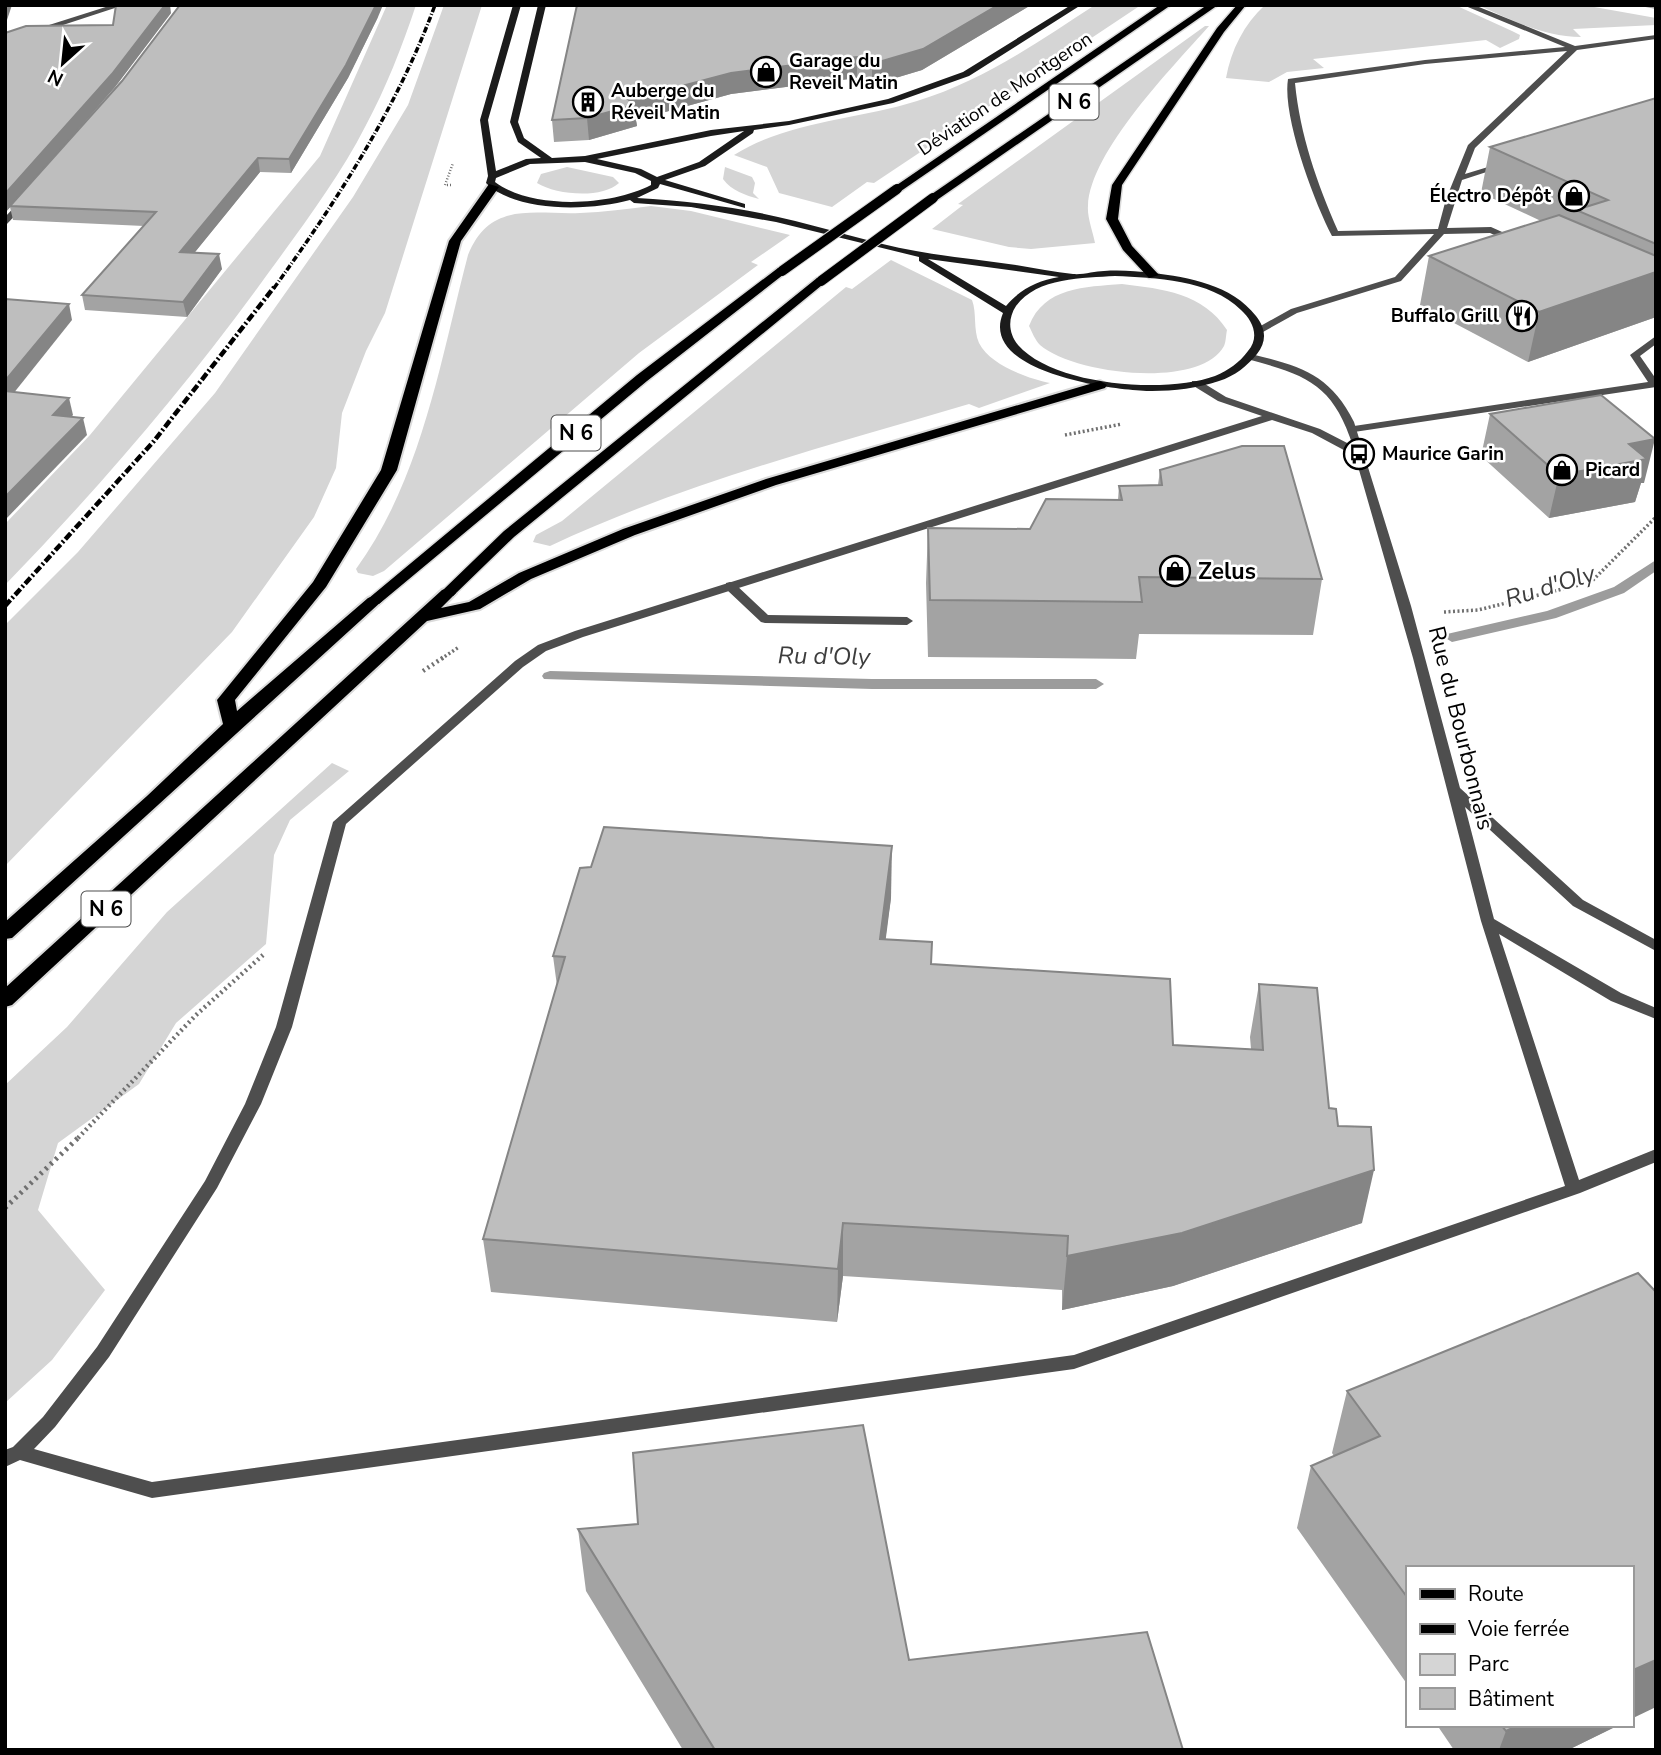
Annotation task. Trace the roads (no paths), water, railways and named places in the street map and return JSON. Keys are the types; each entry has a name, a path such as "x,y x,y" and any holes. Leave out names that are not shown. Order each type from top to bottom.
{"highway":[{"path":"232,725 226,700 320,584 389,470 455,241 493,182"},
{"path":"420,618 474,606 525,576 629,532 771,482 1100,385"},
{"name":"N 6","path":"5,1000 448,593"},
{"name":"N 6","path":"5,933 154,800 232,725 374,601"}],"main road":[{"path":"517,5 484,120 493,182 512,195 556,204 622,199 691,204 776,219 915,254 1078,276"},
{"path":"541,5 514,122 515,131 529,149 549,158"},
{"path":"585,159 710,133 751,130 890,101 943,84 985,64 1077,5"},
{"name":"Déviation de Montgeron","path":"374,601 642,378 782,271 1167,5"},
{"name":"Déviation de Montgeron","path":"448,593 509,534 821,281 933,198 1214,5"},
{"path":"1153,275 1128,248 1112,219 1117,185 1220,30 1242,5"},
{"path":"622,199 649,191 656,180 702,173 751,130"},
{"path":"493,182 514,164 549,158 585,159 638,171 656,180 712,195 776,219"},
{"path":"702,173 712,195"},
{"path":"915,254 1007,311"},
{"path":"1115,273 1153,275 1184,280 1236,301 1251,315 1259,330 1259,344 1251,358 1219,377 1196,383 1144,388 1100,385 1062,376 1033,362 1012,346 1004,328 1007,311 1033,289 1078,276 1115,273"}],"street":[{"path":"5,42 120,5"},
{"path":"1467,5 1575,48"},
{"path":"1528,247 1491,230 1335,234 1318,197 1292,101 1291,82 1425,62 1575,48 1656,37"},
{"path":"1259,330 1294,311 1398,279 1442,231 1471,147 1575,48"},
{"path":"1459,178 1511,163"},
{"path":"5,223 32,193"},
{"path":"1354,429 1655,384 1635,355 1656,339"},
{"name":"Rue du Bourbonnais","path":"1251,358 1317,379 1334,395 1354,429 1359,454 1409,613 1488,922 1574,1189"},
{"path":"1196,383 1222,399 1316,431 1359,454"},
{"path":"12,1456 49,1422 103,1352 212,1184 253,1104 278,1040 340,822 519,664 542,648 579,634 1273,416"},
{"path":"730,586 765,620 907,621"},
{"path":"1452,789 1578,903 1656,946"},
{"path":"1488,922 1616,997 1656,1014"},
{"path":"12,1456 152,1490 1074,1362 1574,1189 1656,1155"}],"waterway":[{"name":"Ru d'Oly","path":"1452,637 1551,615 1619,590 1656,564"},
{"name":"Ru d'Oly","path":"550,676 872,684 1096,684"}],"railway":[{"path":"274,288 321,221 364,152 403,80 435,5"},
{"path":"5,606 154,441 275,286"}],"place":[{"name":"Garage du Reveil Matin","path":"766,72"},
{"name":"Auberge du Réveil Matin","path":"588,102"},
{"name":"Électro Dépôt","path":"1574,196"},
{"name":"Buffalo Grill","path":"1522,316"},
{"name":"Maurice Garin","path":"1359,454"},
{"name":"Picard","path":"1562,470"},
{"name":"Zelus","path":"1175,571"}]}
